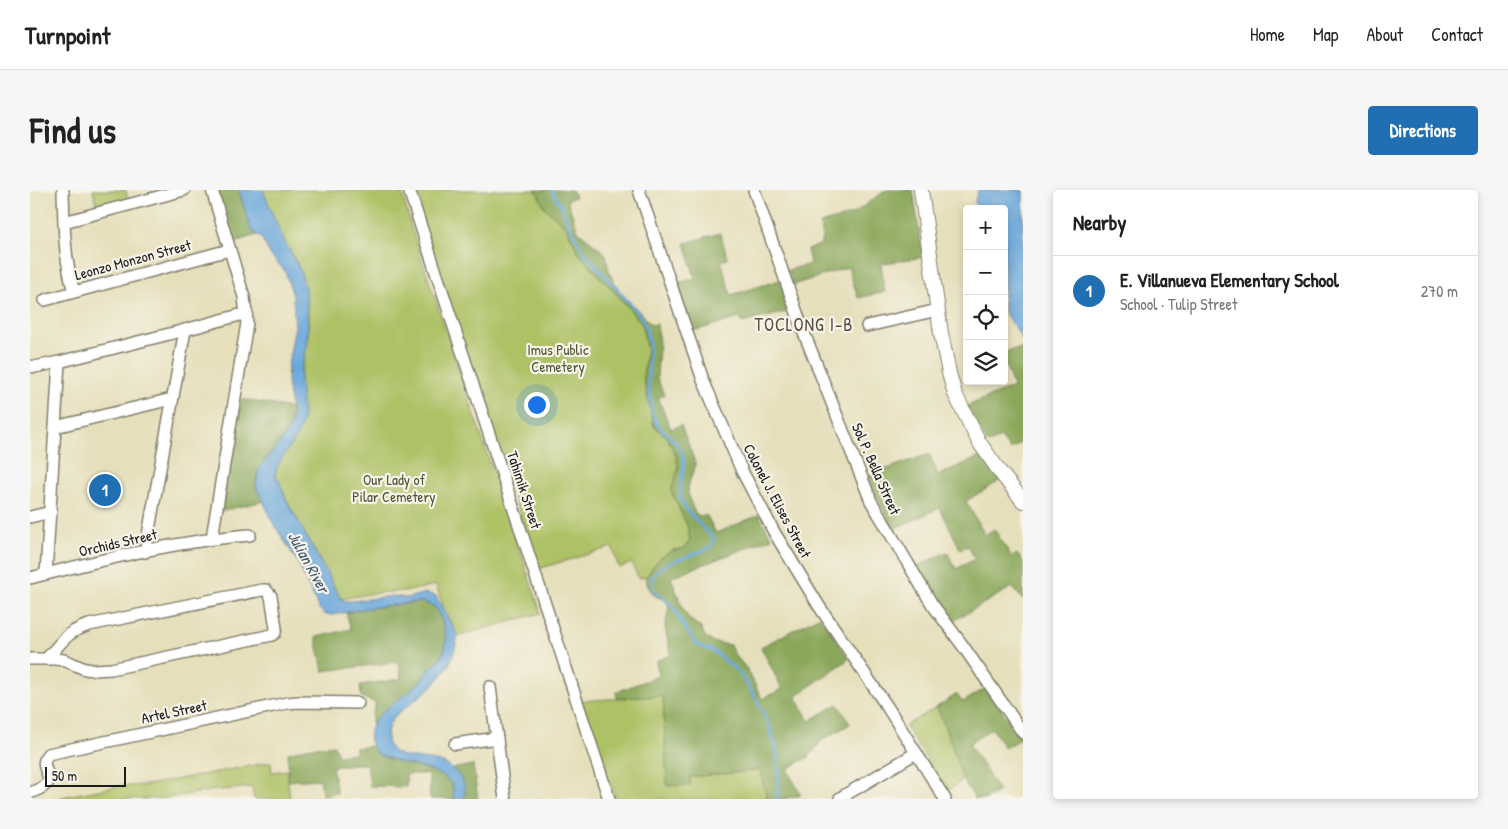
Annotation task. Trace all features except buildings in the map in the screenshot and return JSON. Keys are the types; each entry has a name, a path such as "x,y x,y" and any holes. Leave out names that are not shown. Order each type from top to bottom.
{"street":[{"path":"63,190 66,256 74,292"},
{"path":"64,222 184,190"},
{"path":"212,190 247,313 246,335 212,538"},
{"name":"Tahimik Street","path":"409,190 609,799"},
{"name":"Colonel J. Elises Street","path":"639,190 703,380 742,471 774,532 819,606 874,686 945,799"},
{"name":"Sol P. Bella Street","path":"754,190 804,333 871,501 932,604 1023,733"},
{"path":"921,190 944,352 955,394 980,442 1000,472 1023,501"},
{"name":"Leonzo Monzon Street","path":"45,300 230,250"},
{"path":"867,326 938,310"},
{"path":"30,366 34,367 59,362 247,313"},
{"path":"145,552 185,330"},
{"path":"46,574 59,362"},
{"path":"56,427 172,399"},
{"path":"30,517 51,512"},
{"name":"Orchids Street","path":"30,578 212,538 250,535"},
{"path":"30,659 64,660 85,669 111,669 272,635 275,633 276,628 271,596 266,590 262,590 89,625 62,639 46,659"},
{"path":"490,687 505,799"},
{"name":"Artel Street","path":"30,793 48,784 49,780 44,764 48,754 287,703 358,703"},
{"path":"455,744 497,738"},
{"path":"840,798 916,753"}],"green space":[{"path":"93,190 126,190 128,200 97,209"},
{"path":"216,190 239,190 251,230 257,235 231,243"},
{"name":"Our Lady of Pilar Cemetery","path":"263,190 401,190 413,233 541,613 458,636 445,612 436,585 410,591 374,593 341,599 275,476 280,462 296,437 301,425 300,379 307,346 308,319 307,300 299,268 277,228"},
{"name":"Imus Public Cemetery","path":"412,190 536,190 545,208 566,227 580,255 642,324 647,350 643,377 654,426 667,437 677,458 678,470 671,491 687,525 690,539 685,548 673,550 654,565 646,577 638,578 632,563 619,568 612,547 538,569"},
{"path":"536,190 572,190 575,197 567,200 578,231 606,254 612,278 621,292 651,325 657,324 659,344 657,378 664,395 658,398 671,429 681,425 696,465 688,490 696,515 707,516 716,533 759,515 772,538 671,577 683,609 689,619 700,627 705,636 712,642 730,645 735,655 747,669 762,699 782,689 761,647 820,616 849,659 796,696 809,721 838,704 850,724 821,741 809,757 787,769 801,795 784,799 767,799 760,770 690,777 690,785 667,786 663,696 617,698 616,692 658,676 656,661 671,655 665,628 669,606 665,600 651,592 646,577 661,557 685,548 690,539 687,525 671,491 678,470 677,458 667,437 654,426 643,377 647,350 642,324 580,255 566,227 545,208"},
{"path":"886,190 913,190 923,257 881,264 885,292 858,298 848,267 793,285 788,270 810,264 807,250 821,244 820,224 853,214"},
{"path":"720,233 728,259 721,261 731,295 780,280 790,311 742,323 740,318 689,332 674,284 695,278 685,243"},
{"path":"1023,348 1023,441 1010,450 1001,437 988,444 967,406 1013,387 1008,372 1008,351"},
{"path":"241,399 291,408 291,421 280,443 259,471 256,481 258,492 264,501 221,511"},
{"path":"929,454 938,475 982,456 1001,480 966,501 985,535 994,529 1012,557 1017,554 1023,562 1023,600 1012,587 950,623 914,568 947,552 956,569 975,559 968,546 960,549 940,508 893,529 867,476"},
{"path":"421,602 434,606 441,618 446,639 443,653 417,686 385,712 372,727 372,715 376,703 361,697 360,685 401,679 399,662 323,671 316,637 351,629 346,613 361,609"},
{"path":"986,688 1021,738 1005,748 992,728 969,744 999,791 986,799 975,799 963,780 937,707 957,694 963,702"},
{"path":"663,695 667,785 690,785 690,777 760,770 767,799 616,799 581,701"},
{"path":"937,707 963,780 947,791 905,726"},
{"path":"334,745 338,755 355,753 355,748 372,746 378,754 389,759 426,768 446,779 452,787 454,799 430,799 429,774 406,774 406,787 370,786 367,764 332,767 337,793 322,795 320,779 288,781 288,753 306,748"},
{"path":"271,762 272,772 287,770 290,799 254,799 252,787 159,799 62,799 61,797 119,786 146,785"},
{"path":"473,765 478,799 464,799 466,791 452,769"}],"water":[{"name":"Julian River","path":"239,190 263,190 280,232 301,272 306,294 307,347 300,381 303,416 296,438 276,469 275,476 278,478 286,499 341,599 351,601 392,596 406,598 425,593 436,596 458,636 453,655 448,667 437,681 396,715 388,728 387,737 389,746 401,755 437,761 451,768 463,782 465,790 464,799 454,799 453,786 448,779 427,769 377,754 370,741 372,725 377,718 383,711 417,685 444,652 446,646 445,632 441,618 434,606 421,602 361,609 333,615 324,614 319,609 297,561 272,521 257,490 259,468 281,442 290,426 292,415 287,381 295,326 293,296 285,271 271,256 262,239 251,230"},
{"path":"978,190 1023,190 1023,340 1008,318 1008,205 976,205"}],"waterway":[{"path":"551,190 562,207 569,225 584,252 638,313 644,324 649,344 649,387 654,418 657,424 680,448 682,453 684,464 680,492 683,504 714,539 711,547 670,563 656,572 651,579 654,592 671,605 696,643 714,651 732,666 742,677 762,709 772,734 778,759 779,785 777,799"}],"place":[{"name":"E. Villanueva Elementary School","path":"105,490"}],"district":[{"name":"TOCLONG I-B","path":"804,325"}]}
